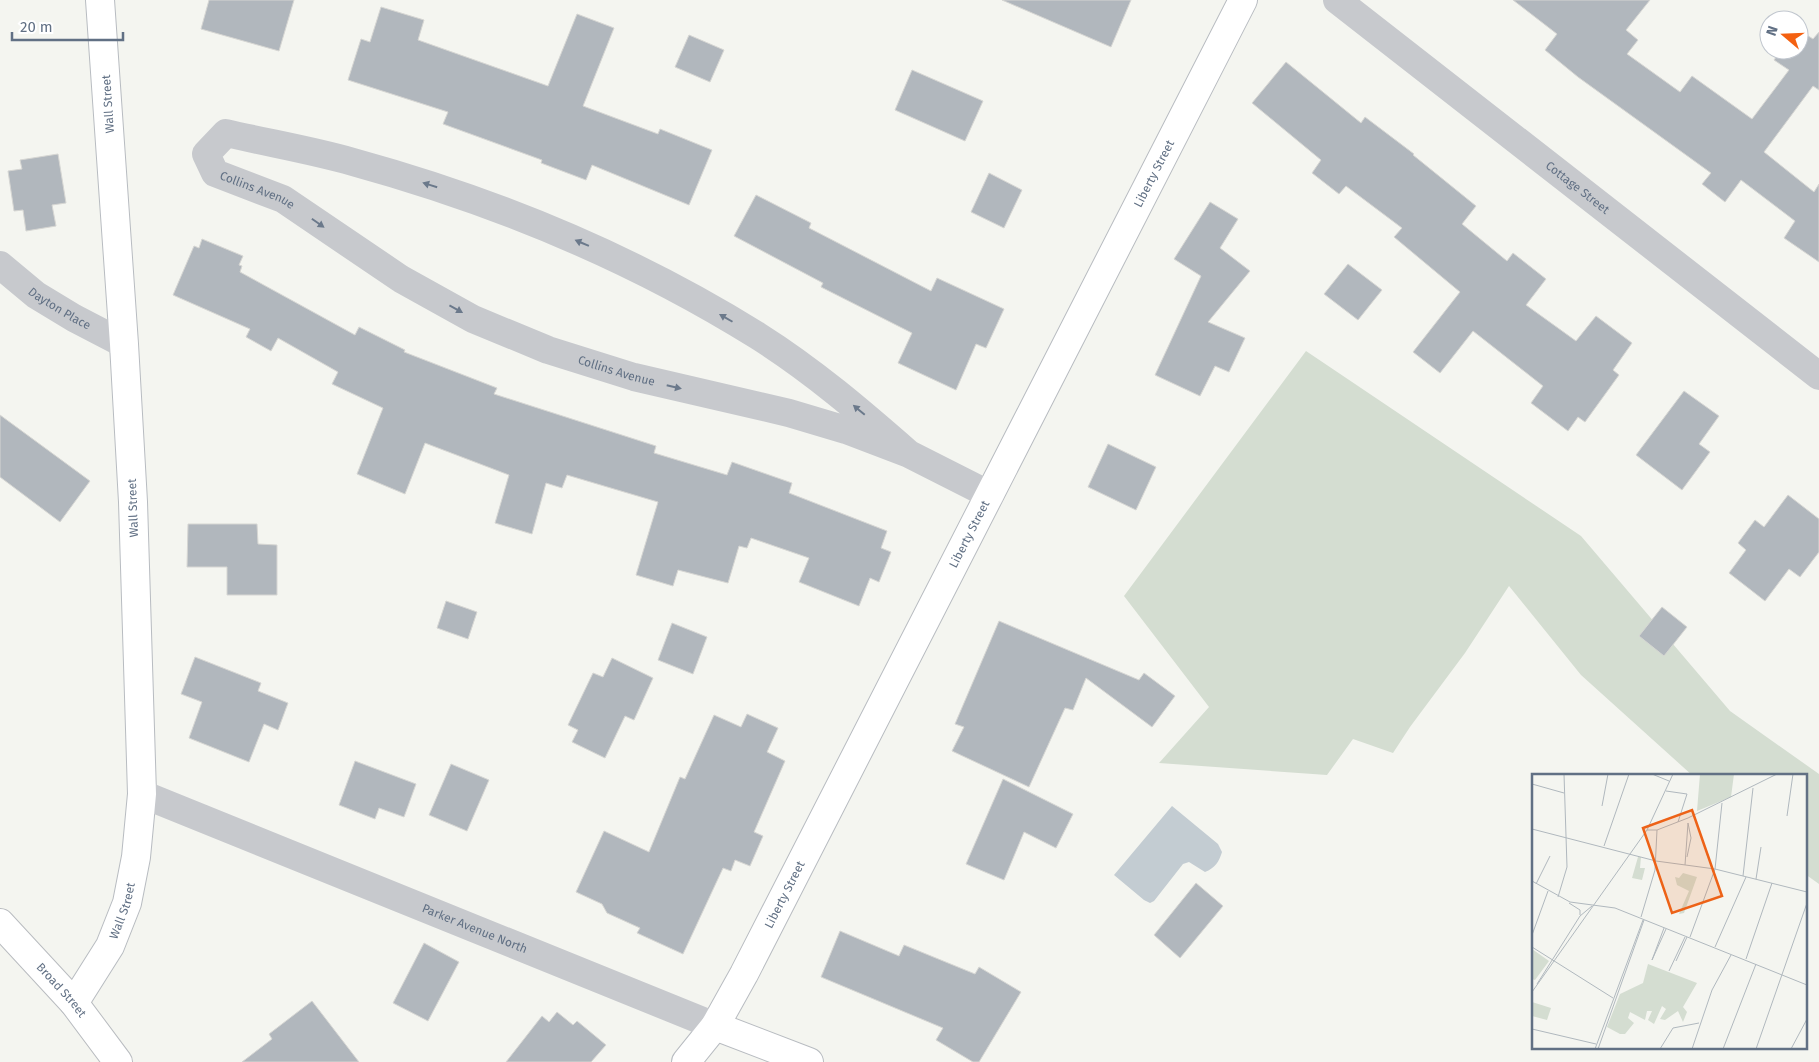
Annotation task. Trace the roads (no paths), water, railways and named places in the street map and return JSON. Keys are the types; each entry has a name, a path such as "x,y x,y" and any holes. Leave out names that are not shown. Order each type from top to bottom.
{"main road":[{"name":"Wall Street","path":"74,1003 110,946 127,903 136,857 142,794 134,511 100,0"},
{"name":"Liberty Street","path":"686,1062 715,1026 749,965 1243,0"},
{"name":"Broad Street","path":"0,923 74,1003 118,1062"},
{"name":"Parker Avenue North","path":"715,1026 809,1062"}],"street":[{"name":"Cottage Street","path":"1337,0 1819,376"},
{"name":"Collins Avenue","path":"909,454 858,409 812,373 758,336 676,288 600,251 518,215 436,186 352,161 226,133 206,154 215,173 283,199 401,278 474,319 548,350 634,378 789,413 846,430 909,454 990,495"},
{"name":"Dayton Place","path":"0,266 36,295 74,318 124,344"},
{"name":"Parker Avenue North","path":"142,794 715,1026"}]}
